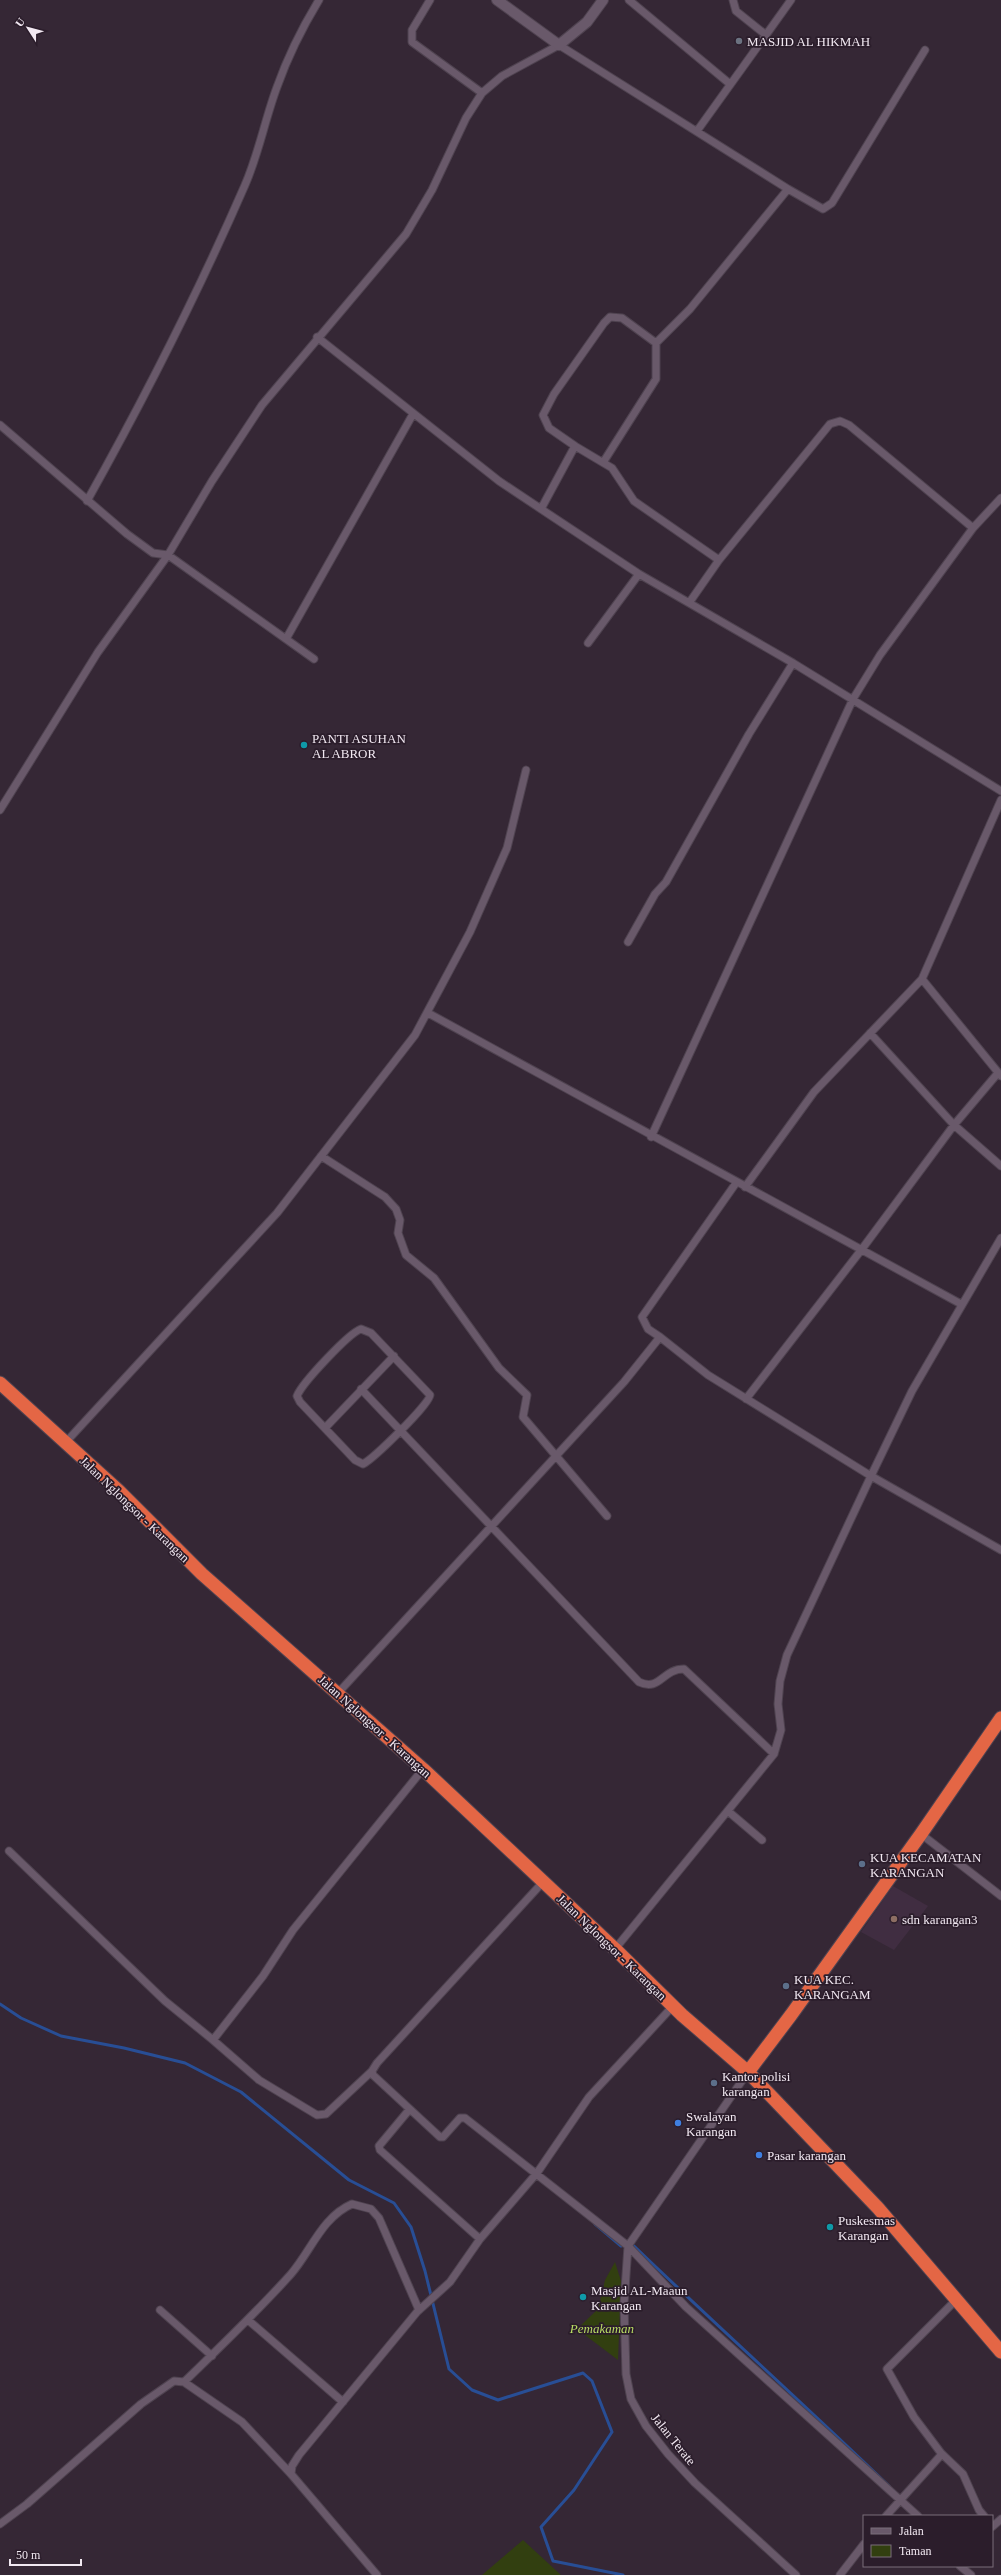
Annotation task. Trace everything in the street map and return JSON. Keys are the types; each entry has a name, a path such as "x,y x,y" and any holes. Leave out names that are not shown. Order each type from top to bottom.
{"highway":[{"name":"Jalan Nglongsor - Karangan","path":"0,1383 66,1442 202,1574 422,1769 615,1949 673,2006 748,2072 878,2208 1001,2352"},
{"path":"748,2072 791,2015 921,1834 1001,1718"}],"street":[{"path":"87,501 124,435 215,250 254,162 276,88 287,61 302,28 319,0"},
{"path":"430,0 412,30 412,42 482,93"},
{"path":"497,0 559,45 788,189 817,207 823,209 832,202 925,50"},
{"path":"0,810 98,652 168,555 208,487 262,405 317,337 372,277 406,234 432,190 466,118 482,93 502,76 559,45 587,22 603,0"},
{"path":"629,0 730,84"},
{"path":"733,0 736,11 766,35"},
{"path":"696,131 791,0"},
{"path":"604,461 656,379 656,343 690,309 788,189"},
{"path":"656,343 622,318 610,317 604,323 554,394 543,415 549,428 575,446 604,461 612,468 634,501 719,560"},
{"path":"317,337 413,414 499,480 541,509 639,574 793,663 1001,791"},
{"path":"286,639 413,414"},
{"path":"688,603 719,560 821,432 830,424 840,421 850,425 973,528"},
{"path":"0,425 87,501 153,553 168,555 314,659"},
{"path":"541,509 575,446"},
{"path":"652,1137 853,700 880,655 973,528 1001,498"},
{"path":"588,643 639,574"},
{"path":"628,942 655,894 666,882 749,734 793,663"},
{"path":"66,1442 277,1213 415,1035 470,932 507,848 526,770"},
{"path":"745,1187 814,1092 922,979 1001,800"},
{"path":"746,1399 862,1249 954,1125 1000,1075 922,979"},
{"path":"428,1013 736,1183 862,1249 961,1304"},
{"path":"870,1033 954,1125 1001,1166"},
{"path":"321,1156 385,1197 396,1209 400,1220 398,1233 406,1255 434,1278 499,1368 527,1395 523,1417 556,1454 607,1516"},
{"path":"736,1183 642,1317 648,1329 708,1375 746,1399 871,1476 1001,1550"},
{"path":"615,1949 729,1812 774,1754 781,1730 780,1688 787,1655 912,1392 961,1304 1001,1238"},
{"path":"361,1329 366,1330 394,1356 430,1395 427,1402 401,1430 363,1464 355,1460 300,1402 297,1396 308,1381 352,1334 361,1329"},
{"path":"338,1693 556,1454 624,1382 660,1337"},
{"path":"325,1428 394,1356"},
{"path":"361,1389 638,1682 647,1686 654,1686 666,1674 674,1669 684,1669 774,1754"},
{"path":"212,2040 263,1976 298,1925 422,1769"},
{"path":"729,1812 762,1840"},
{"path":"921,1834 1001,1896"},
{"path":"9,1851 165,2001 259,2080 317,2115 326,2114 372,2071 377,2063 543,1882"},
{"path":"292,2474 295,2460 421,2309 448,2284 480,2239 537,2173 589,2097 673,2006"},
{"path":"372,2071 376,2078 440,2137 443,2137 460,2118 465,2118 537,2173 628,2246 686,2307 901,2497 917,2515"},
{"path":"628,2246 748,2072"},
{"path":"410,2110 379,2146 380,2150 480,2239"},
{"path":"184,2382 248,2320 292,2272 333,2215 352,2204 371,2209 379,2218 421,2309"},
{"name":"Jalan Terate","path":"628,2246 624,2304 626,2374 631,2399 646,2426 695,2483 796,2575"},
{"path":"956,2300 887,2369 914,2417 942,2454 963,2474 979,2510 983,2515"},
{"path":"160,2310 212,2356"},
{"path":"248,2320 343,2402"},
{"path":"0,2524 27,2504 141,2404 174,2381 184,2382 242,2422 292,2474 377,2575"},
{"path":"887,2515 901,2497 921,2479 942,2454"},
{"path":"993,2525 1001,2519"},
{"path":"840,2575 863,2545"},
{"path":"961,2567 970,2575"}],"shaded area":[{"name":"sdn karangan3","path":"893,1886 928,1906 894,1950 861,1932"}],"green space":[{"name":"Pemakaman","path":"615,2262 621,2281 618,2360 577,2329 598,2309 605,2280"},
{"path":"523,2540 561,2575 482,2575"}],"waterway":[{"path":"0,2004 21,2018 61,2036 124,2048 185,2063 241,2092 349,2180 394,2203 411,2227 425,2271 449,2369 472,2390 498,2400 583,2373 592,2381 612,2432 574,2490 541,2527 553,2561 623,2575"},
{"path":"595,2224 621,2246"},
{"path":"634,2246 889,2486"}],"place":[{"name":"MASJID AL HIKMAH","path":"739,41"},
{"name":"PANTI ASUHAN AL ABROR","path":"304,745"},
{"name":"KUA KECAMATAN KARANGAN","path":"862,1864"},
{"name":"sdn karangan3","path":"894,1919"},
{"name":"KUA KEC. KARANGAM","path":"786,1986"},
{"name":"Kantor polisi karangan","path":"714,2083"},
{"name":"Swalayan Karangan","path":"678,2123"},
{"name":"Pasar karangan","path":"759,2155"},
{"name":"Puskesmas Karangan","path":"830,2227"},
{"name":"Masjid AL-Maaun Karangan","path":"583,2297"}]}
